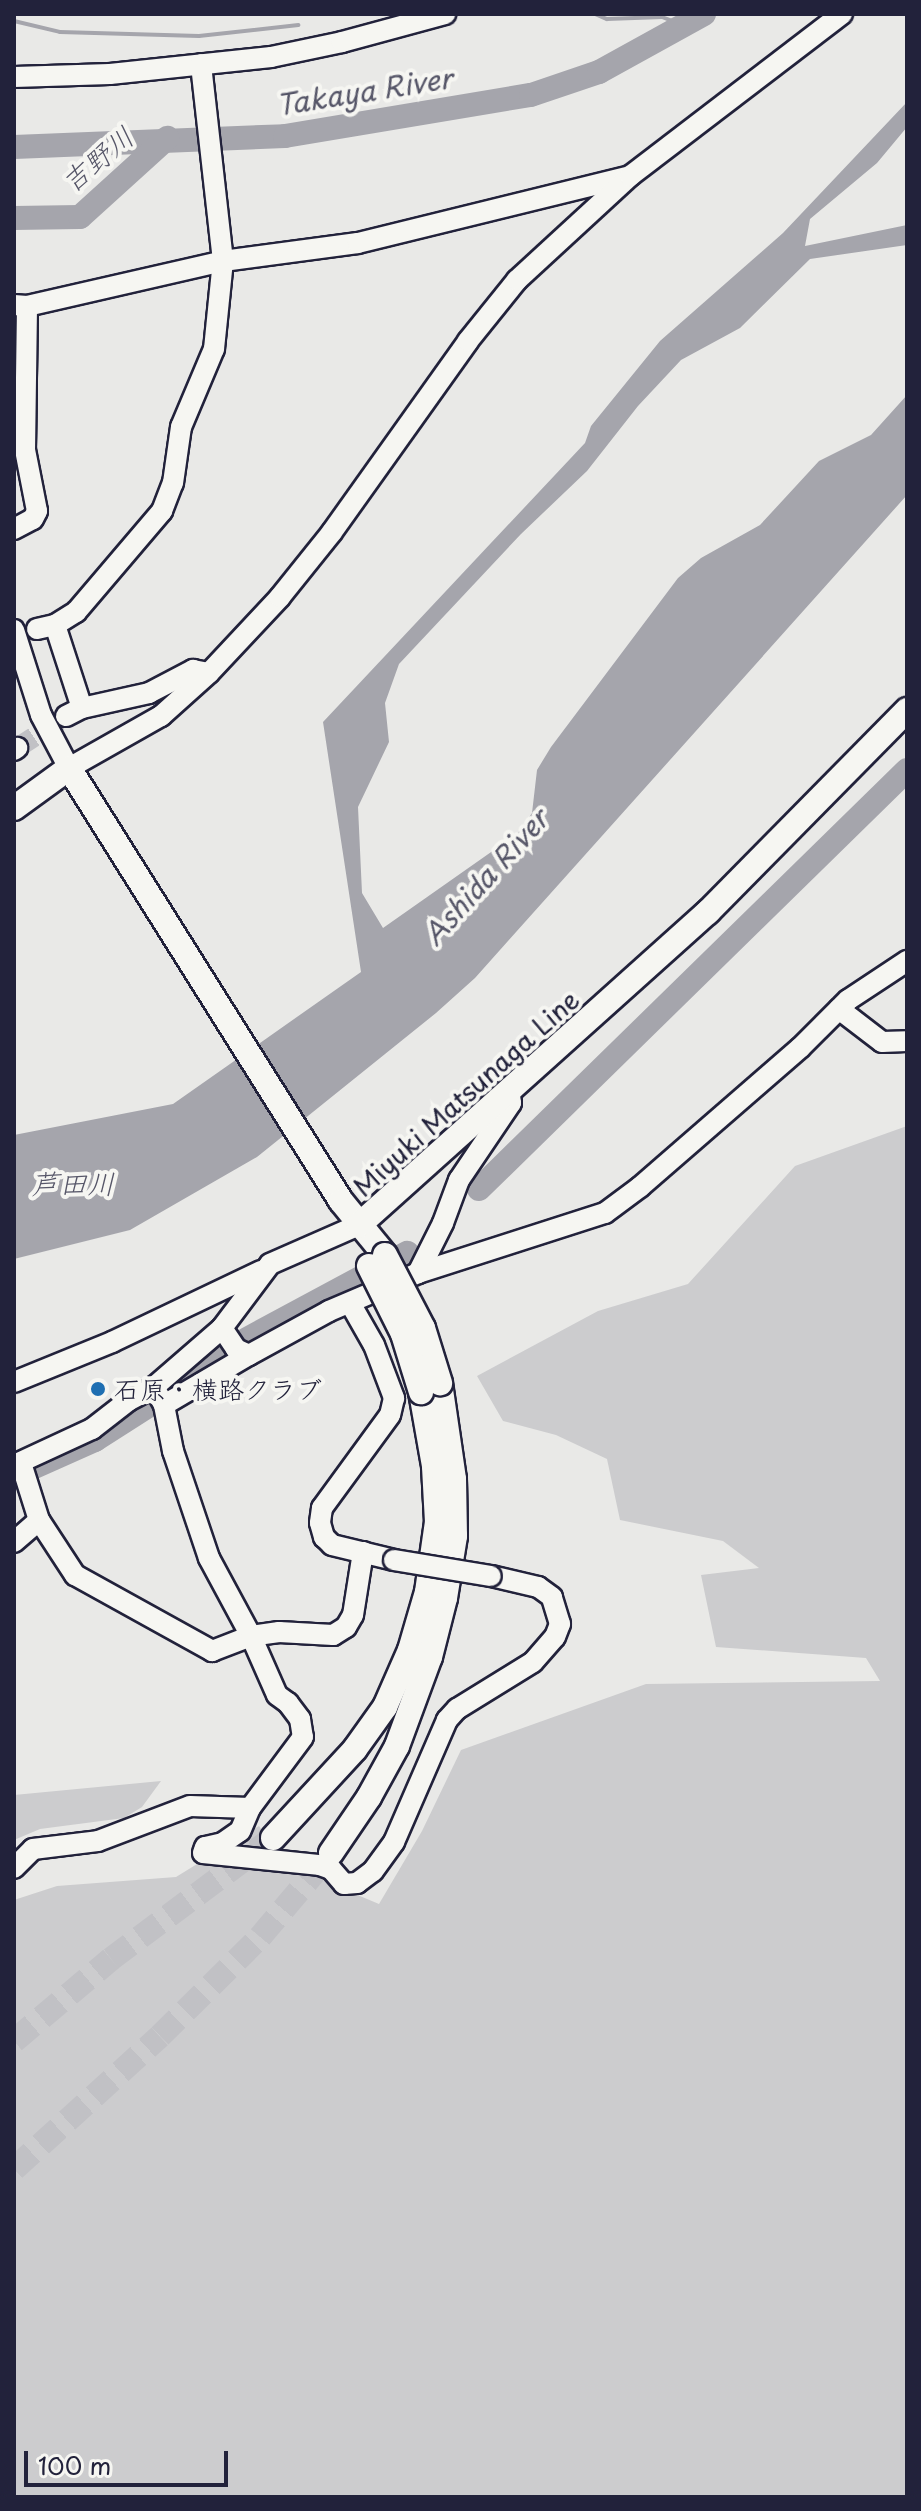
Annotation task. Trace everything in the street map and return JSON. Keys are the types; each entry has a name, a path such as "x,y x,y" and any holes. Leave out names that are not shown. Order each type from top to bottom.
{"main road":[{"name":"Miyuki Matsunaga Line","path":"69,768 359,1225 708,912 907,710"},
{"path":"14,808 69,768"},
{"path":"331,1853 369,1797 397,1746 430,1657 445,1598 455,1536 454,1479 430,1388 403,1334 377,1260 359,1225"},
{"path":"273,1838 355,1749 385,1707 410,1650 427,1592 437,1522 430,1388"}],"street":[{"path":"14,77 110,74 271,57 375,24 445,14"},
{"path":"14,630 41,715 69,768 161,716 209,673 280,597 332,532 468,341 517,280 630,176 842,14"},
{"path":"201,64 222,258 214,349 181,427 173,483 162,511 76,612 46,627 74,712 149,693 193,670 209,673"},
{"path":"14,529 33,519 37,511 25,450 21,305 222,258 358,243 630,176"},
{"path":"363,1552 353,1615 346,1627 333,1635 279,1632 251,1636 212,1651 75,1575 39,1520 21,1468 159,1396 418,1273 605,1213 720,1117 839,1009 879,977 907,961"},
{"path":"839,1009 882,1042 907,1041"},
{"path":"418,1273 443,1223 459,1180 511,1103 509,1088"},
{"path":"14,1382 112,1342 261,1271 280,1257 359,1225"},
{"path":"159,1396 222,1328 261,1271"},
{"path":"159,1396 173,1451 209,1558 251,1636 277,1695 288,1703 300,1719 303,1737 250,1808 240,1831 223,1843 205,1847 203,1853 320,1865 331,1869 344,1884 357,1883 373,1871 394,1842 447,1720 457,1709 533,1662 555,1637 560,1624 552,1597 538,1587 394,1560 332,1545 324,1537 320,1523 322,1508 390,1415 394,1398 374,1345 350,1303"},
{"path":"222,1328 236,1349 249,1355"},
{"path":"14,1542 39,1520"},
{"path":"14,1868 33,1849 98,1841 190,1806 250,1808"}],"shaded area":[{"path":"907,1126 907,2497 14,2497 14,1900 57,1886 176,1877 259,1826 273,1846 317,1878 379,1904 422,1831 461,1750 646,1684 880,1681 866,1658 716,1647 701,1575 759,1568 723,1541 620,1520 607,1459 556,1435 503,1421 477,1376 598,1311 688,1284 795,1166"},
{"path":"161,1781 142,1807 124,1818 40,1829 14,1840 14,1795"}],"water":[{"name":"芦田川","path":"907,102 907,127 877,163 810,219 805,246 907,225 907,245 810,259 740,328 681,360 638,406 587,471 521,534 399,664 385,703 389,742 358,807 362,893 383,928 518,833 532,813 537,770 551,747 678,578 701,558 760,525 819,461 871,435 907,395 907,495 475,978 436,1013 257,1157 130,1230 14,1259 14,1135 173,1104 361,972 323,722 585,443 591,426 660,341 783,233"}],"waterway":[{"path":"595,14 607,19 662,17 686,26"},
{"name":"Takaya River","path":"14,147 285,136 531,95 599,72 704,14"},
{"path":"14,21 60,32 199,36 298,25"},
{"name":"吉野川","path":"14,218 80,217 167,138"},
{"path":"479,1189 907,770"},
{"path":"247,1339 407,1253"},
{"path":"180,1385 224,1353"},
{"path":"14,1476 95,1440 151,1404"}],"tunnel":[{"path":"17,748 66,716"},
{"path":"14,2041 111,1959 273,1838"},
{"path":"14,2169 160,2036 260,1937 331,1853"}],"place":[{"name":"石原・横路クラブ","path":"98,1389"}],"water label":[{"name":"Ashida River","path":"485,877"}]}
